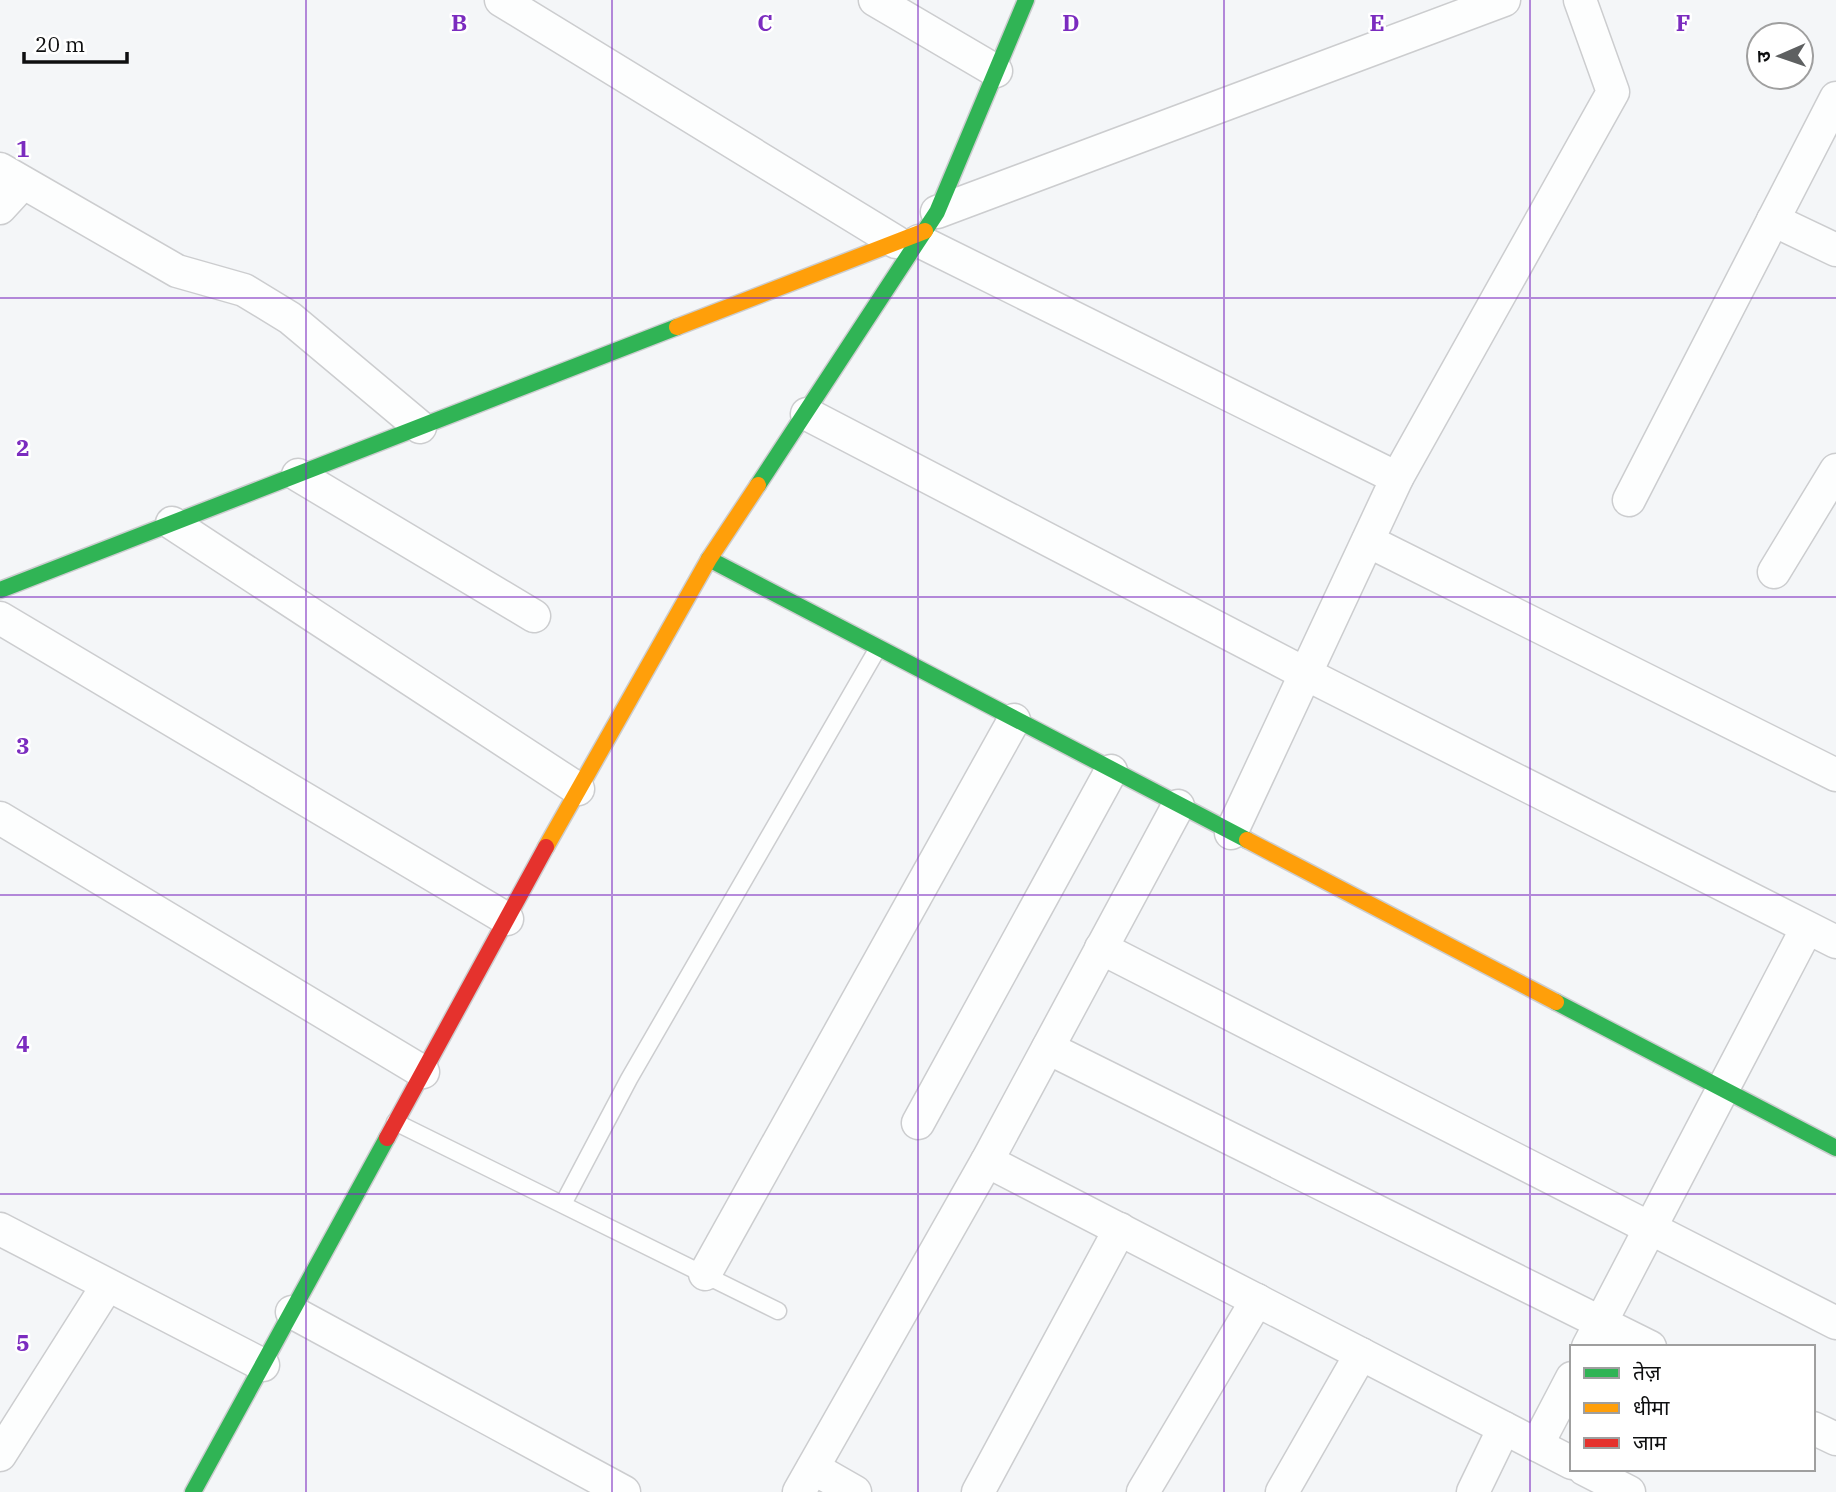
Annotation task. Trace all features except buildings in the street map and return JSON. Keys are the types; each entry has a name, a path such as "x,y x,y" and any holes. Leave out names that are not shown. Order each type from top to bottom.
{"street":[{"path":"501,0 919,231 1397,478"},
{"path":"875,0 996,71"},
{"path":"201,1489 263,1365 506,919 709,559 807,414 919,231 996,71 1026,0"},
{"path":"0,590 1504,0"},
{"path":"1231,833 1397,478 1613,92 1580,0"},
{"path":"1629,500 1836,98"},
{"path":"0,208 12,176 177,271 244,290 290,318 420,427"},
{"path":"1773,219 1836,250"},
{"path":"807,414 1306,674 1836,942"},
{"path":"1774,572 1836,470"},
{"path":"298,475 534,616"},
{"path":"172,523 578,789"},
{"path":"1368,541 1836,775"},
{"path":"709,559 1836,1147"},
{"path":"0,618 506,919"},
{"path":"705,1275 1014,720"},
{"path":"918,1123 1111,771"},
{"path":"855,1492 806,1480 986,1161 1178,806"},
{"path":"0,818 423,1072"},
{"path":"1595,1335 1807,928"},
{"path":"1101,948 1836,1323"},
{"path":"1048,1048 1595,1335 1641,1345"},
{"path":"986,1161 1570,1462"},
{"path":"978,1492 1120,1228"},
{"path":"0,1229 263,1365"},
{"path":"0,1455 107,1286"},
{"path":"1143,1492 1257,1300"},
{"path":"292,1312 624,1492"},
{"path":"1282,1492 1361,1354"},
{"path":"1536,1445 1570,1382"},
{"path":"1473,1492 1504,1428"},
{"path":"1815,1429 1836,1439"},
{"path":"1588,1471 1629,1492"}],"lane":[{"path":"563,1204 629,1079 877,648"},
{"path":"396,1122 778,1311"}],"traffic: fast":[{"path":"758,485 937,212 1026,0"},
{"path":"0,590 677,327"},
{"path":"709,559 1247,840"},
{"path":"1556,1002 1836,1148"},
{"path":"193,1492 387,1138"}],"traffic: slow":[{"path":"677,327 925,231"},
{"path":"546,847 709,559 758,485"},
{"path":"1247,840 1556,1002"}],"traffic: jam":[{"path":"387,1138 546,847"}]}
